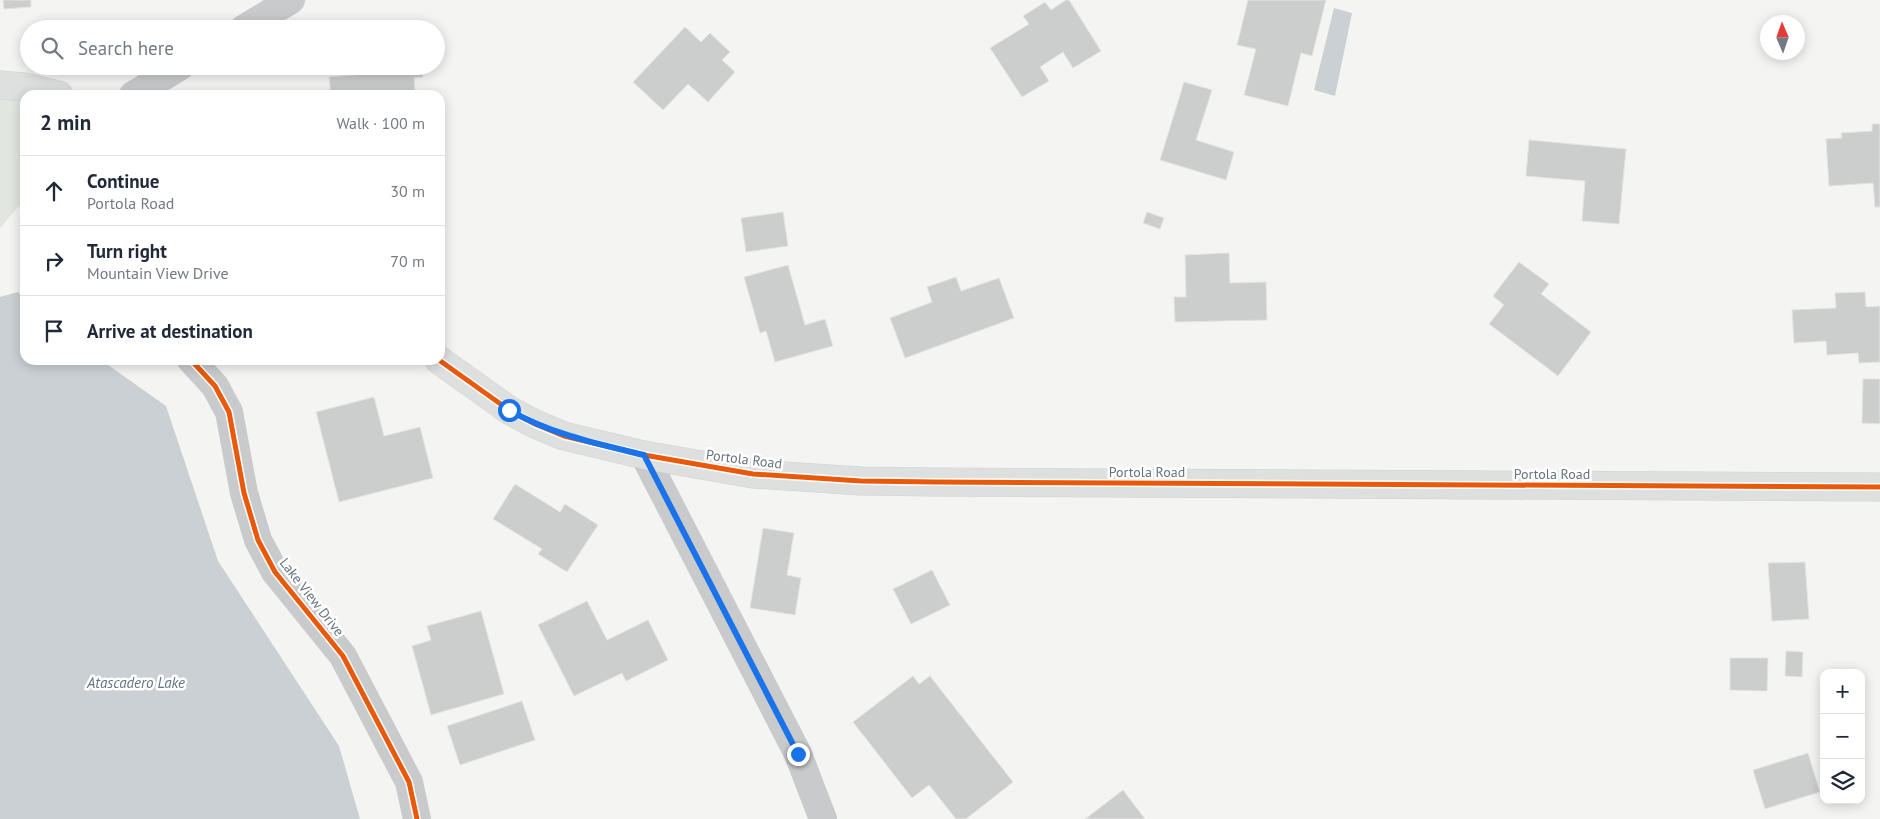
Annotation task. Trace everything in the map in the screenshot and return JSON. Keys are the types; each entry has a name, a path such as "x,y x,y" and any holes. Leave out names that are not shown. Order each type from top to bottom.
{"street":[{"path":"258,20 291,0"},
{"path":"141,90 166,75"},
{"path":"0,85 38,90"},
{"name":"Portola Road","path":"445,364 509,410 535,424 564,436 644,455 753,474 861,481 1880,487"},
{"name":"Lake View Drive","path":"196,365 215,386 229,412 244,493 258,540 275,572 343,656 409,782 417,819"},
{"path":"644,455 798,754 823,819"}],"shaded area":[{"path":"0,86 20,93 20,205 0,228"}],"water":[{"path":"1334,8 1352,13 1335,96 1314,90"},
{"name":"Atascadero Lake","path":"18,292 20,294 20,365 108,365 166,406 218,561 339,746 360,819 0,819 0,297"}],"building":[{"path":"3,0 31,0 31,7 4,9"},
{"path":"1069,0 1101,51 1073,68 1063,52 1040,67 1049,81 1022,97 990,48 1029,24 1023,16 1045,2 1051,10"},
{"path":"1248,0 1326,0 1312,56 1301,53 1288,106 1244,95 1256,49 1237,45"},
{"path":"685,27 701,42 710,33 730,52 722,60 735,72 708,102 688,84 663,110 633,82"},
{"path":"352,75 423,75 423,77 414,78 415,90 330,90 329,77"},
{"path":"1184,82 1212,90 1196,140 1234,152 1226,180 1160,160"},
{"path":"1872,124 1880,124 1880,207 1875,207 1873,183 1829,186 1826,139 1842,138 1841,133 1872,131"},
{"path":"1529,140 1626,149 1619,224 1582,221 1585,181 1526,176"},
{"path":"783,212 788,246 746,252 741,218"},
{"path":"1147,212 1164,218 1160,229 1143,223"},
{"path":"1229,253 1230,283 1266,282 1267,320 1175,322 1174,297 1186,297 1185,255"},
{"path":"1519,262 1549,284 1541,294 1591,332 1558,376 1489,324 1504,305 1493,296"},
{"path":"788,265 805,325 825,319 833,346 775,362 766,331 760,333 744,277"},
{"path":"956,277 961,291 999,278 1014,318 905,358 890,318 932,302 927,287"},
{"path":"1865,292 1866,307 1880,306 1880,362 1859,363 1858,353 1827,355 1826,341 1794,343 1792,310 1836,308 1835,293"},
{"path":"1863,379 1880,379 1880,424 1862,423"},
{"path":"374,397 384,436 420,427 433,478 339,502 316,412"},
{"path":"515,484 560,512 565,504 598,525 567,572 538,554 542,549 493,519"},
{"path":"763,528 794,533 787,575 801,578 795,615 750,608"},
{"path":"1805,562 1809,619 1772,621 1768,563"},
{"path":"932,570 950,605 911,624 893,589"},
{"path":"587,601 607,640 648,620 668,660 626,681 622,673 574,696 538,625"},
{"path":"481,611 504,694 431,715 412,646 431,640 427,626"},
{"path":"1786,651 1803,652 1802,677 1785,676"},
{"path":"1730,658 1768,658 1767,691 1730,690"},
{"path":"913,676 919,684 930,676 1013,782 966,819 956,819 929,785 912,798 853,722"},
{"path":"522,701 535,740 460,765 447,726"},
{"path":"1808,753 1820,792 1765,809 1753,770"},
{"path":"1123,790 1145,819 1085,819"}],"cycle path":[{"path":"445,364 509,410 535,424 564,436 644,455 753,474 861,481 935,482 1880,487"},
{"path":"196,365 215,386 229,412 244,493 258,540 275,572 343,656 409,782 417,819"}],"route":[{"path":"509,410 535,424 564,436 644,455 798,754"}]}
